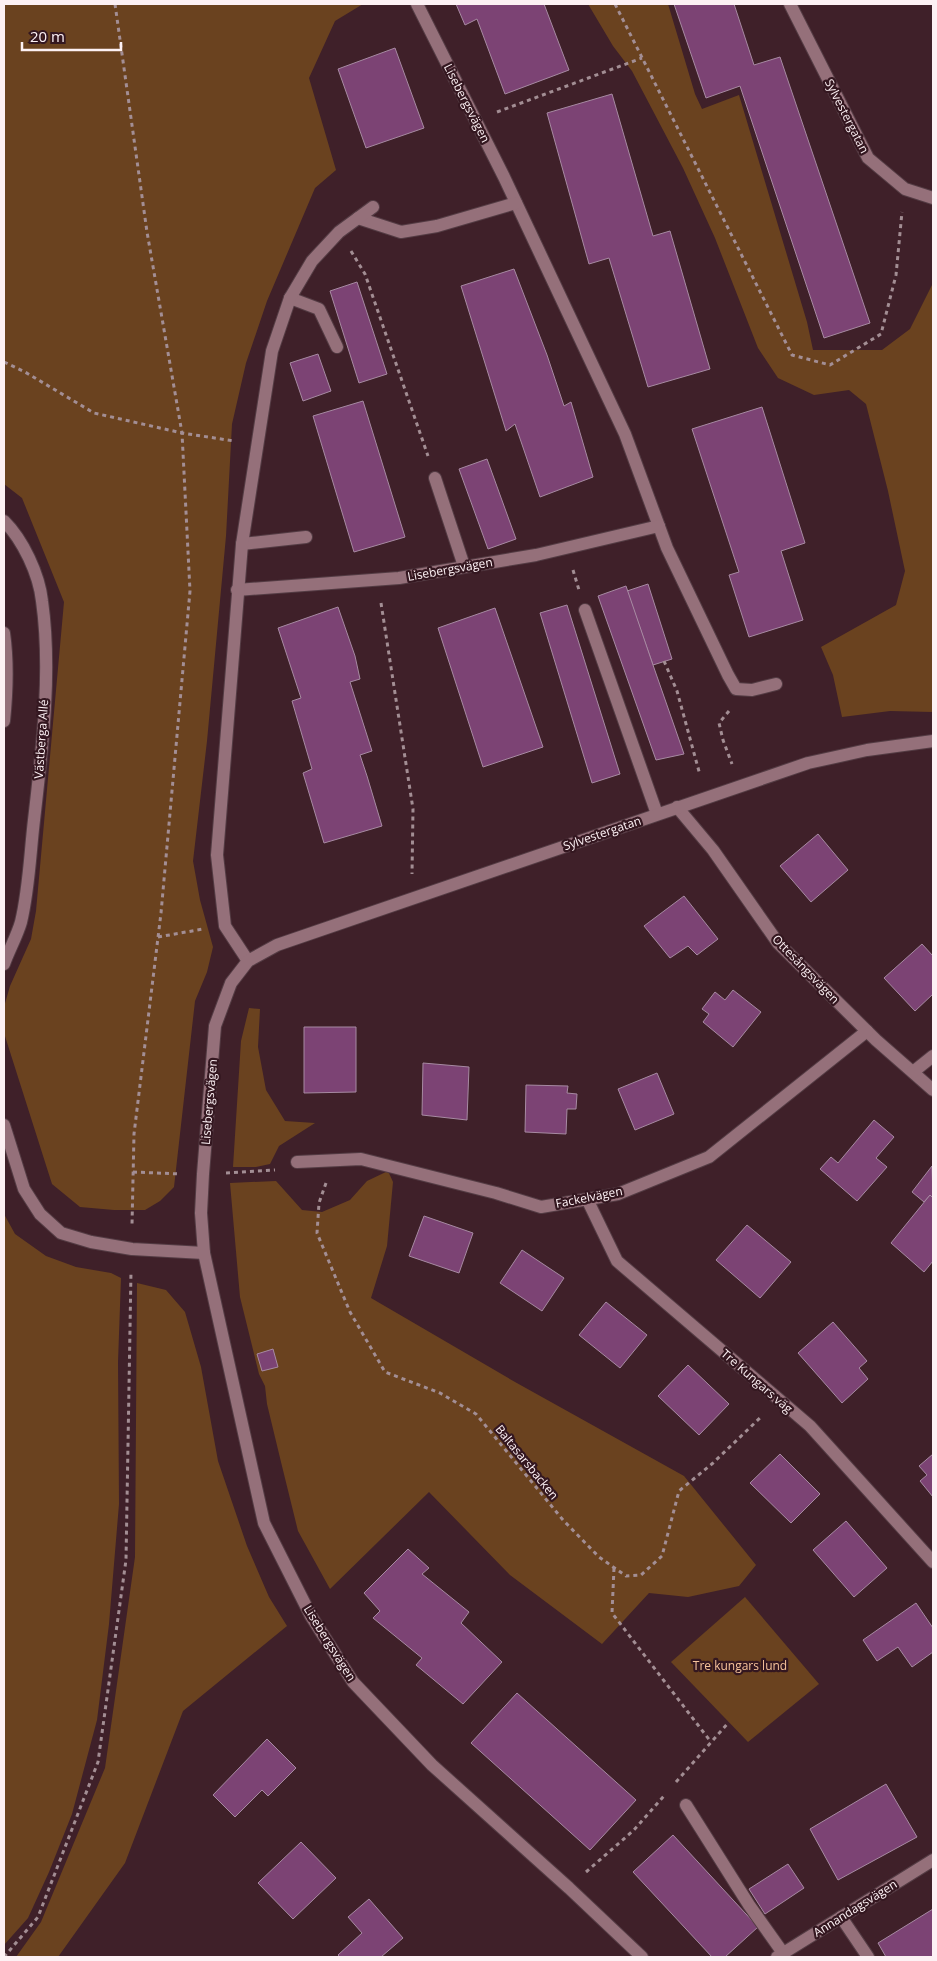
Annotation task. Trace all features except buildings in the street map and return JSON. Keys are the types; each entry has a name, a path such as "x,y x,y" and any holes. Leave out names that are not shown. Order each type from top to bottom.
{"street":[{"name":"Lisebergsvägen","path":"417,4 516,203 625,434 667,548 736,689 752,690 776,684"},
{"name":"Sylvestergatan","path":"790,4 868,158 905,189 933,198"},
{"path":"358,218 401,232 437,226 516,203"},
{"path":"248,961 225,926 217,855 242,544 272,351 290,298 312,261 339,232 373,207"},
{"path":"290,298 319,308 337,347"},
{"path":"435,478 464,566"},
{"name":"Västberga Allé","path":"4,521 15,532 31,564 42,600 45,651 44,729 28,881 21,922 4,964"},
{"name":"Lisebergsvägen","path":"237,590 399,578 536,554 659,526"},
{"path":"242,544 306,537"},
{"path":"585,610 656,814"},
{"path":"4,633 6,664 4,720"},
{"name":"Sylvestergatan","path":"277,945 808,763 867,750 933,741"},
{"name":"Ottesångsvägen","path":"677,807 713,850 778,943 867,1031 933,1090"},
{"name":"Lisebergsvägen","path":"277,945 248,961 231,983 215,1026 201,1213 204,1253 264,1523 311,1616 359,1689 432,1765 569,1888 642,1957"},
{"name":"Fackelvägen","path":"297,1162 361,1159 541,1206 618,1194 709,1157 867,1031"},
{"path":"913,1072 933,1056"},
{"path":"4,1125 24,1190 40,1214 61,1233 91,1242 132,1249 204,1253"},
{"name":"Tre Kungars väg","path":"586,1199 618,1261 810,1426 933,1562"},
{"path":"686,1805 780,1955"},
{"name":"Annandagsvägen","path":"780,1955 933,1860"},
{"path":"841,1917 868,1957"}],"path":[{"path":"4,1957 38,1917 98,1762 126,1560 134,1134 158,937 190,591 182,433 147,232 115,4"},
{"path":"615,4 792,355 830,365 881,334 896,275 905,189"},
{"path":"475,120 642,58"},
{"path":"339,232 365,274 435,478"},
{"path":"4,362 25,372 94,413 182,433 257,443"},
{"path":"565,548 585,610"},
{"path":"378,579 413,809 412,872"},
{"path":"664,661 677,691 707,797"},
{"path":"723,740 719,723 730,711"},
{"path":"158,937 225,926"},
{"name":"Baltasarsbacken","path":"332,1161 320,1203 317,1233 350,1312 386,1372 440,1393 476,1414 563,1520 600,1557 626,1576 641,1575 662,1556 679,1491 713,1464 779,1400"},
{"path":"614,1568 612,1614 711,1742"},
{"path":"673,1786 729,1722"},
{"path":"569,1888 634,1830 666,1793"}],"green space":[{"path":"4,4 363,4 335,21 309,78 336,170 315,188 267,301 246,363 232,424 226,536 207,741 193,861 200,900 213,947 207,972 195,1001 174,1187 160,1201 145,1210 80,1207 52,1184 4,1033 4,1007 10,986 31,939 36,911 64,602 22,498 4,484"},
{"path":"588,4 668,4 695,94 702,109 739,95 807,322 813,350 882,350 910,329 933,283 933,712 890,711 842,717 833,675 821,647 896,605 905,571 888,491 866,404 849,390 814,395 778,378 758,348 715,238 683,168 632,71 613,46"},
{"path":"249,1008 260,1009 258,1047 266,1090 285,1121 315,1123 279,1146 270,1164 256,1167 233,1167 241,1041"},
{"path":"388,1171 393,1182 387,1246 371,1298 515,1382 684,1476 756,1565 739,1586 688,1597 649,1593 602,1644 510,1575 429,1492 330,1589 298,1531 267,1404 265,1386 259,1374 240,1297 230,1183 276,1181 302,1210 322,1212 350,1200 367,1181"},
{"path":"4,1214 15,1234 46,1256 76,1267 111,1273 121,1278 118,1362 119,1504 109,1624 97,1720 72,1814 49,1872 28,1918 4,1945"},
{"path":"137,1283 166,1290 185,1312 201,1367 218,1461 247,1546 269,1597 287,1626 183,1711 125,1863 58,1957 16,1957 41,1922 105,1768 135,1557"},
{"name":"Tre kungars lund","path":"745,1597 819,1684 748,1742 671,1662"}]}
